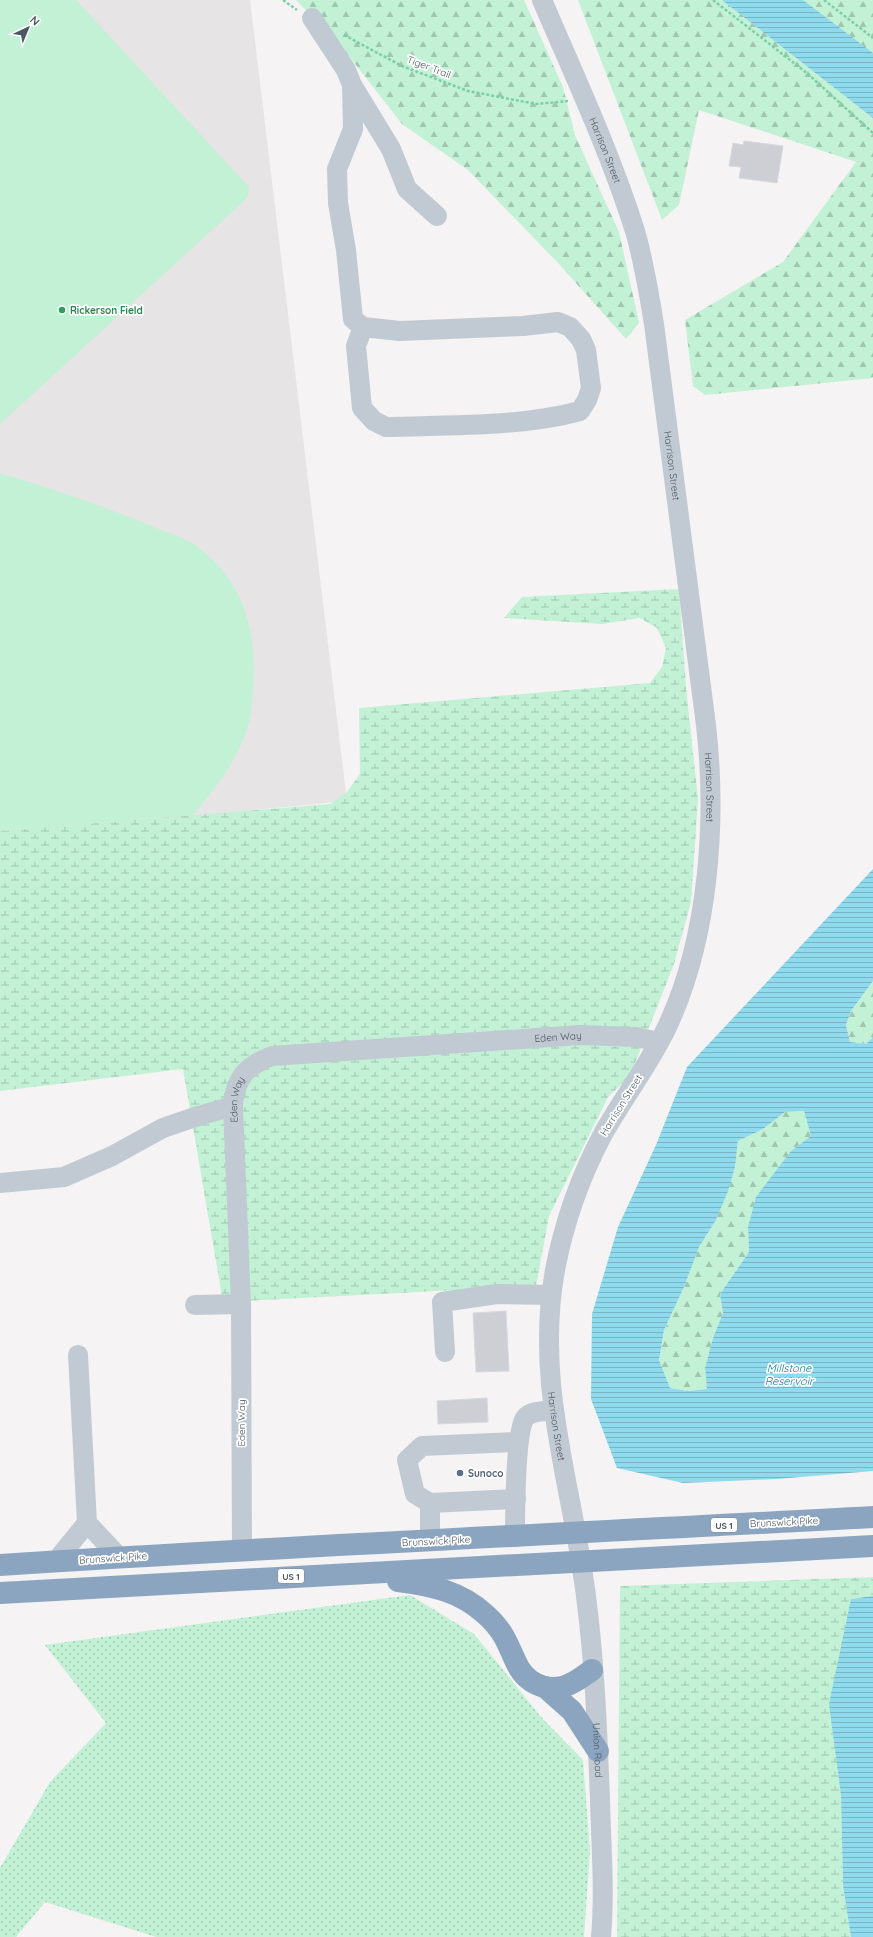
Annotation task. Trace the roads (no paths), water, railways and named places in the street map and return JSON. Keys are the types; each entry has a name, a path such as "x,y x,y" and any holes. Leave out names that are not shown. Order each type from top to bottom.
{"highway":[{"name":"Brunswick Pike","path":"0,1565 242,1549 515,1537 873,1517"},
{"name":"US 1","path":"0,1593 243,1578 581,1563 873,1546"},
{"path":"347,1574 425,1585 464,1598 495,1624 524,1674 537,1684 545,1687 559,1688 572,1683 592,1670"},
{"path":"545,1687 572,1711 598,1751"}],"street":[{"name":"Harrison Street","path":"542,0 629,213 646,274 654,324 709,755 711,810 703,899 690,967 675,1009 659,1042 603,1135 581,1181 565,1227 551,1294 548,1347 554,1410 581,1563"},
{"path":"312,18 346,70 352,85 391,149 407,189 437,216"},
{"path":"352,85 353,129 337,169 338,203 346,250 354,319 363,327 400,331 523,326 558,322 570,327 581,339 586,350 591,388 587,400 580,411 559,417 509,422 386,427 374,421 362,408 356,346 363,327"},
{"name":"Eden Way","path":"242,1549 241,1304 233,1106 234,1093 243,1075 258,1062 272,1056 580,1035 636,1037 659,1042"},
{"path":"0,1183 64,1177 112,1156 163,1128 233,1106"},
{"path":"445,1352 442,1302 497,1294 551,1294"},
{"path":"195,1305 241,1304"},
{"path":"78,1355 87,1523 119,1557"},
{"path":"515,1537 518,1442 521,1426 525,1418 530,1414 554,1410"},
{"path":"516,1499 430,1503 415,1494 407,1460 422,1446 518,1442"},
{"path":"430,1503 430,1541"},
{"path":"56,1561 87,1523"},
{"name":"Union Road","path":"581,1563 589,1618 598,1751 603,1886 601,1937"}],"water":[{"path":"722,0 803,0 873,53 873,118"},
{"name":"Millstone Reservoir","path":"873,869 873,981 851,1011 846,1025 850,1042 866,1044 873,1037 873,1471 777,1479 683,1483 617,1468 591,1399 592,1314 618,1227 656,1145 687,1067","holes":["804,1111 811,1136 791,1151 756,1197 748,1227 749,1252 720,1294 723,1313 713,1338 705,1368 707,1389 688,1391 670,1388 659,1360 664,1330 684,1287 699,1247 716,1220 728,1191 735,1167 738,1141 763,1129 785,1112"]},
{"path":"873,1596 873,1937 851,1937 843,1886 841,1795 829,1704 851,1599"}],"place":[{"name":"Rickerson Field","path":"62,310"},
{"name":"Sunoco","path":"460,1473"}]}
